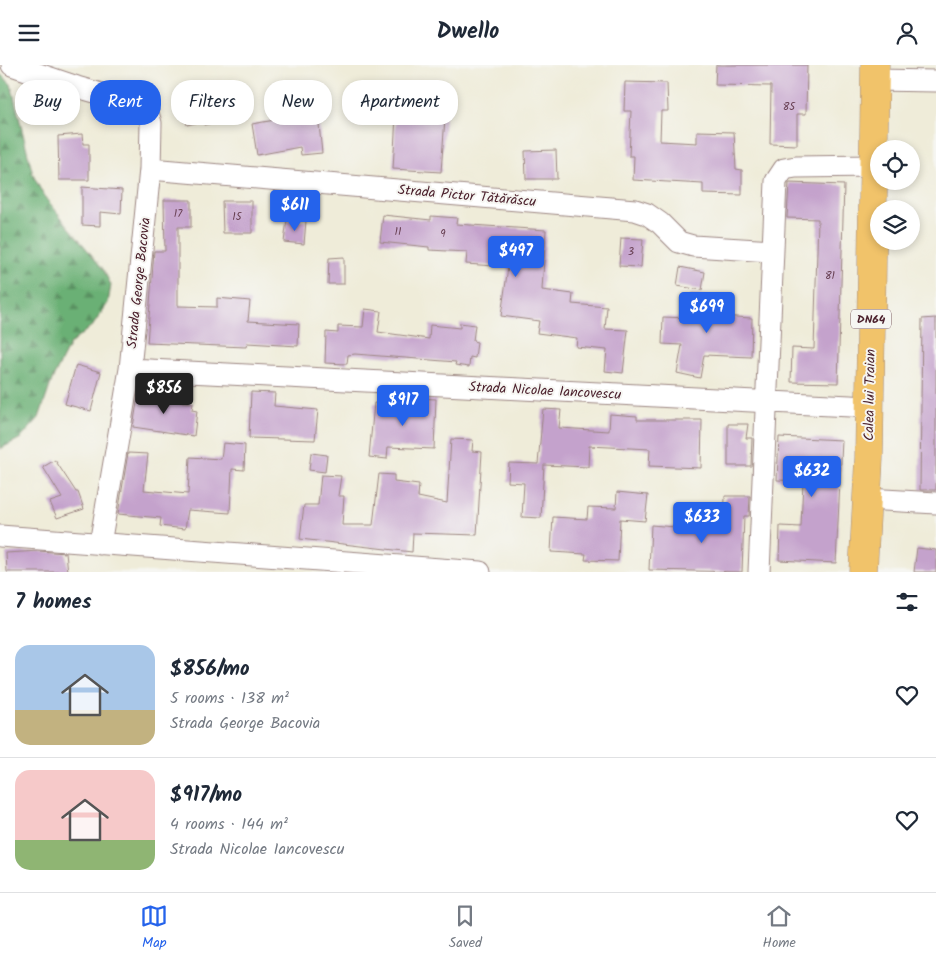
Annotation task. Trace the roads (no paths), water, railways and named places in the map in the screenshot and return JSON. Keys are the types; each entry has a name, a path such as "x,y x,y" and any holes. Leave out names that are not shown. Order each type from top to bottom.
{"main road":[{"name":"Calea lui Traian","path":"874,140 875,72"},
{"name":"Calea lui Traian","path":"864,572 870,407 874,190"}],"street":[{"name":"Strada George Bacovia","path":"12,65 77,87 140,105 148,113 151,123 150,169 130,369 100,544"},
{"name":"Calea lui Traian","path":"875,72 936,81"},
{"path":"759,572 768,403 776,181 784,169 796,167 870,166"},
{"name":"Strada Pictor Tătărăscu","path":"150,169 635,210 647,214 660,223 679,243 693,246 772,251"},
{"name":"Strada Nicolae Iancovescu","path":"130,369 870,407"},
{"path":"867,499 936,503"},
{"path":"0,536 480,572"}]}
